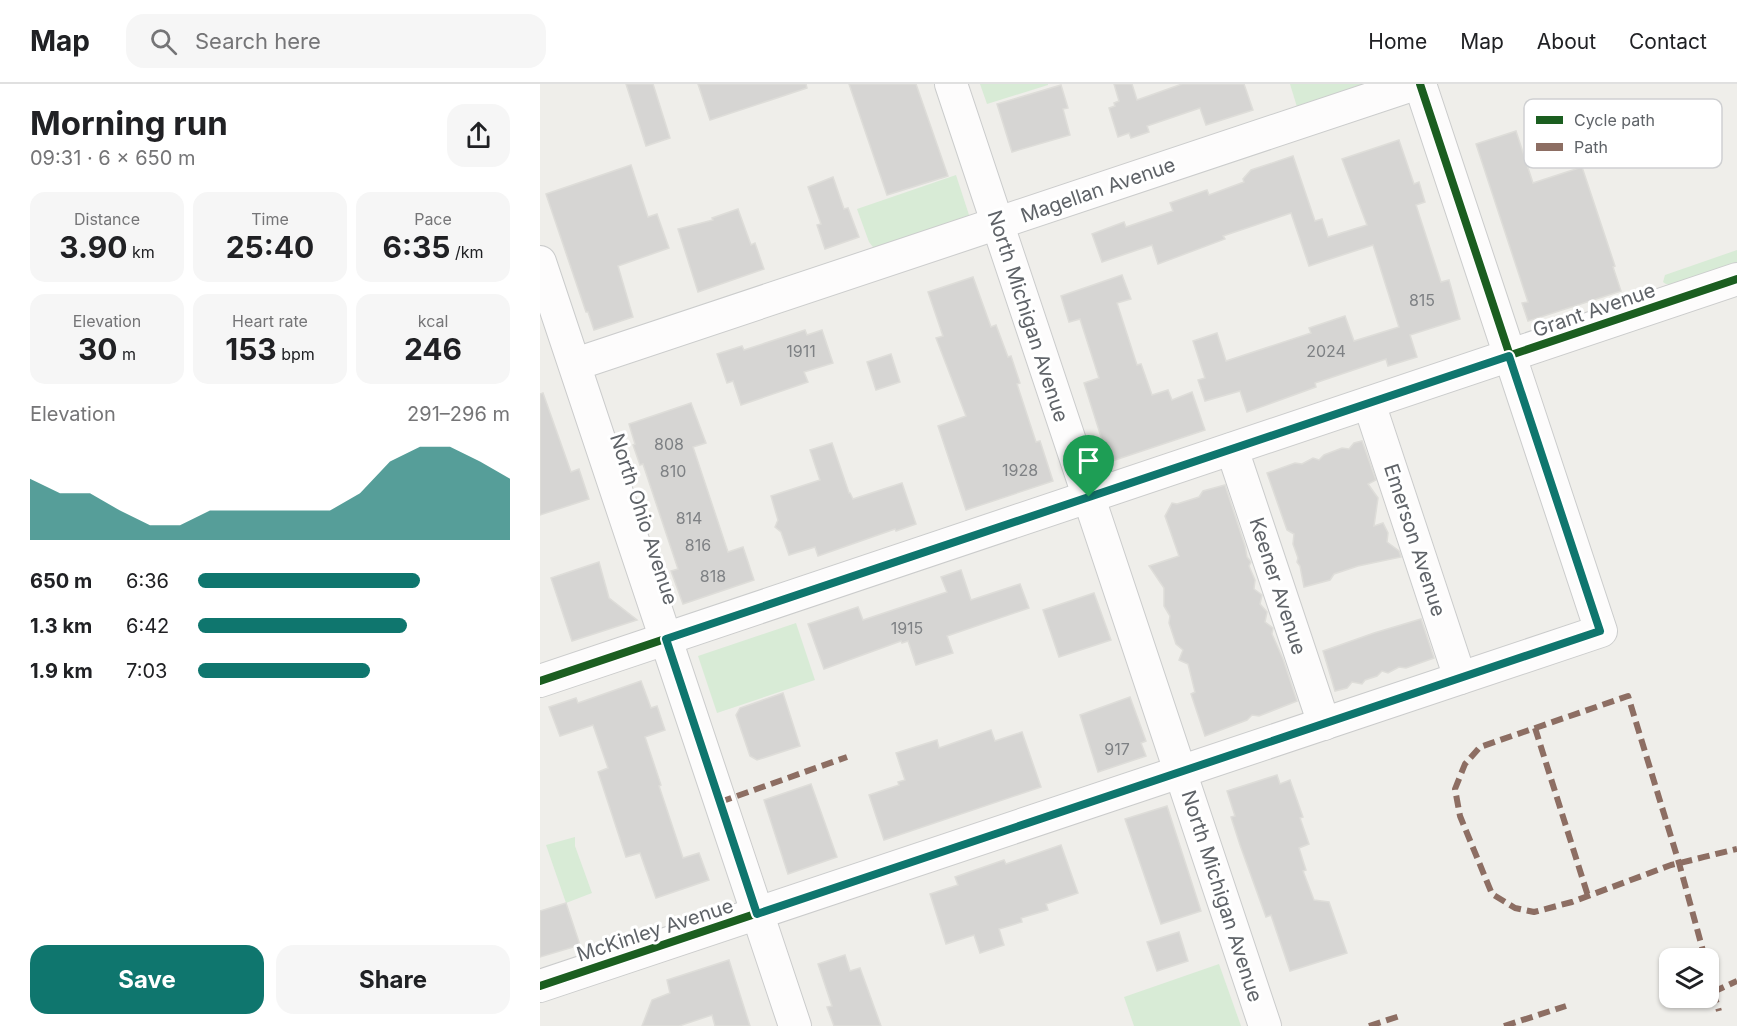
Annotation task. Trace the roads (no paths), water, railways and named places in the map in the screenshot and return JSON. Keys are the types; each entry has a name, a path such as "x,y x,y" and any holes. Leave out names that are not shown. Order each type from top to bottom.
{"street":[{"name":"North Michigan Avenue","path":"951,84 1265,1026"},
{"name":"Magellan Avenue","path":"576,364 1415,84"},
{"path":"1420,84 1509,356"},
{"name":"North Ohio Avenue","path":"540,262 576,364 795,1026"},
{"name":"Grant Avenue","path":"540,681 1737,279"},
{"name":"McKinley Avenue","path":"540,986 1600,631 1509,356"},
{"name":"Emerson Avenue","path":"1369,403 1460,678"},
{"name":"Keener Avenue","path":"1232,449 1324,724"}]}
